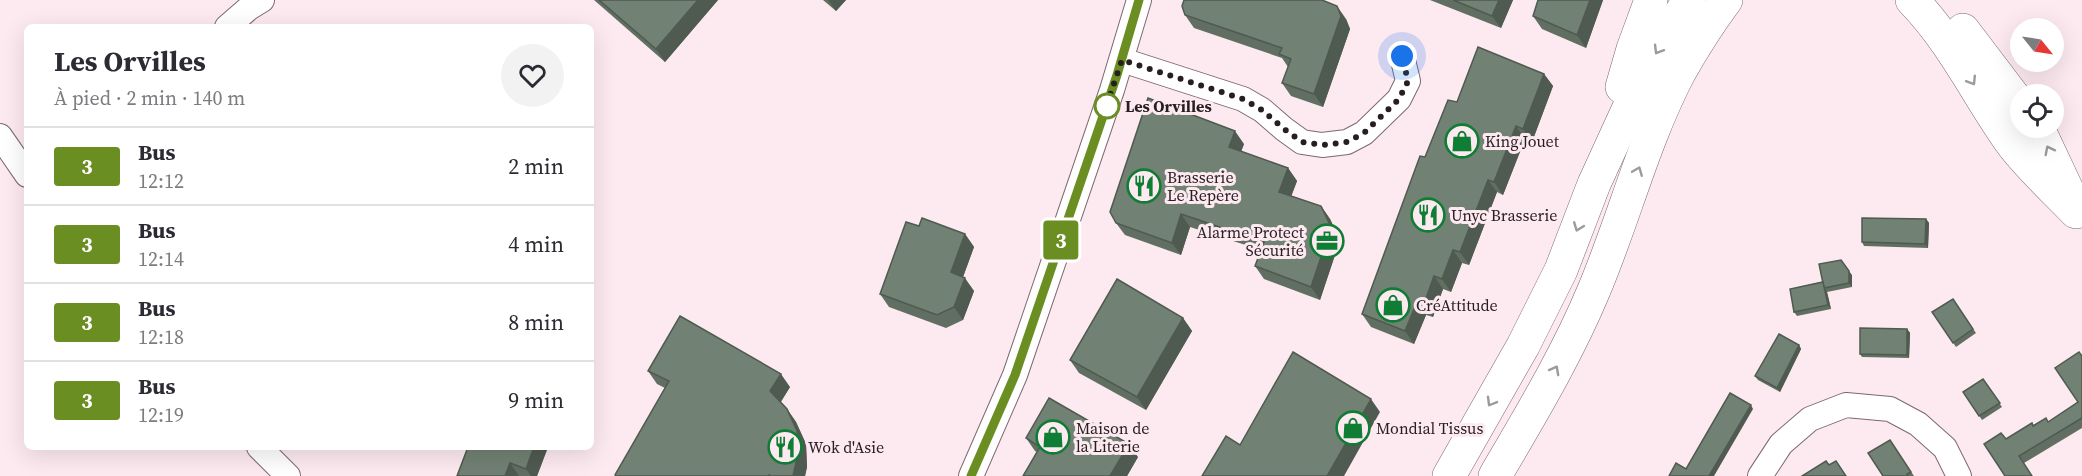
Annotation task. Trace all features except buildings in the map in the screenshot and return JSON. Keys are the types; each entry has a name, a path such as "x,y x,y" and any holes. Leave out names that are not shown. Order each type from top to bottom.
{"main road":[{"path":"1594,184 1633,49 1651,0"},
{"path":"1449,476 1522,346 1561,270 1594,184 1648,66 1689,0"},
{"path":"1495,476 1563,354 1594,290 1634,181 1678,75 1726,0"},
{"path":"1912,0 1954,54 2010,141 2079,216"},
{"path":"1940,0 2010,92"},
{"path":"2043,138 2079,216"}],"street":[{"path":"230,24 262,0"},
{"path":"971,476 1015,375 1122,60 1135,2"},
{"path":"1122,60 1243,99 1262,110 1302,142 1323,145 1347,142 1364,133 1399,99 1408,81 1402,56"},
{"path":"0,136 24,142"},
{"path":"0,136 24,171"},
{"path":"1760,476 1781,444 1810,419 1846,405 1890,410 1918,424 1945,448 1959,476"},
{"path":"262,450 288,476"}],"bus line":[{"name":"3","path":"971,476 1015,375 1122,60 1139,0"}],"place":[{"name":"Les Orvilles","path":"1107,106"},
{"name":"King Jouet","path":"1462,141"},
{"name":"Brasserie Le Repère","path":"1144,186"},
{"name":"Unyc Brasserie","path":"1428,215"},
{"name":"Alarme Protect Sécurité","path":"1327,241"},
{"name":"CréAttitude","path":"1393,305"},
{"name":"Mondial Tissus","path":"1353,428"},
{"name":"Maison de la Literie","path":"1053,437"},
{"name":"Wok d'Asie","path":"785,447"}],"route":[{"path":"1107,106 1105,110 1122,60 1243,99 1262,110 1302,142 1323,145 1347,142 1364,133 1399,99 1408,81 1402,56"}]}
